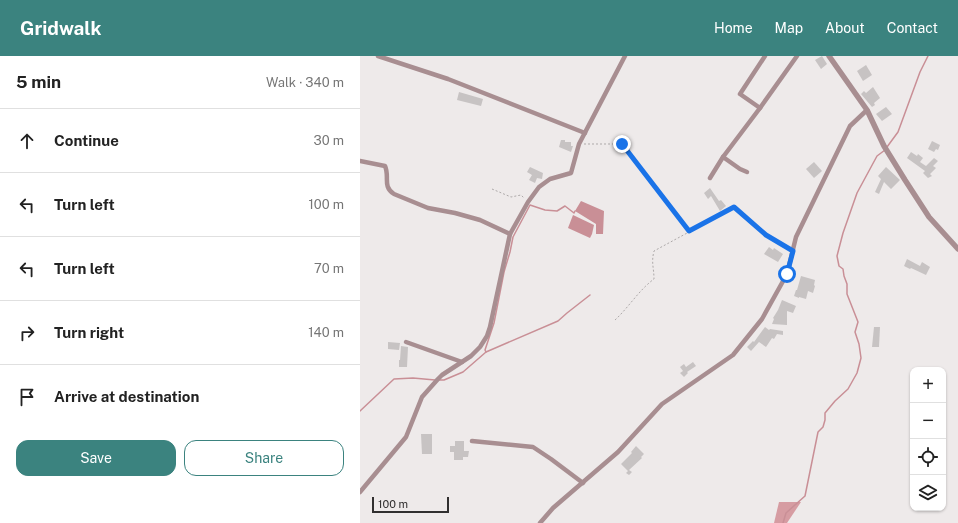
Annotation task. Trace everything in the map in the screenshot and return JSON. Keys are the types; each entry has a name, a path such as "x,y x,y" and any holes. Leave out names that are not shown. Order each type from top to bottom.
{"street":[{"path":"378,56 448,79 585,133"},
{"path":"360,492 406,437 422,397 442,375 471,356 480,347 487,336 510,234 528,202 539,187 550,179 571,173 579,144 625,56"},
{"path":"760,108 740,94 765,56"},
{"path":"710,178 723,157 797,56"},
{"path":"829,56 867,110 884,146 929,217 958,250"},
{"path":"540,523 553,508 618,452 662,404 733,355 762,319 787,274 796,237 850,126 867,110"},
{"path":"723,157 747,172"},
{"path":"360,161 385,166 387,170 387,187 394,194 428,208 456,213 480,220 510,234"},
{"path":"406,342 462,362"},
{"path":"472,442 533,447 551,458 583,483"}],"path":[{"path":"579,144 622,144 689,231"},
{"path":"492,189 511,197 521,195 528,202"},
{"path":"615,320 639,293 654,279 652,257 654,251 734,207 766,235 793,251"}],"shaded area":[{"path":"581,201 604,211 603,234 596,234 596,224 575,211"},
{"path":"573,215 594,225 590,238 568,228"},
{"path":"779,502 801,502 787,523 774,523"}],"building":[{"path":"822,56 827,64 821,69 815,60"},
{"path":"866,65 872,75 863,81 857,71"},
{"path":"873,87 880,98 872,107 861,94 864,91 866,93"},
{"path":"459,92 483,99 481,106 457,100"},
{"path":"886,107 892,114 882,121 876,114"},
{"path":"561,140 571,142 571,146 573,146 571,152 559,147"},
{"path":"932,141 940,145 938,150 936,149 934,152 928,149"},
{"path":"911,152 917,156 918,154 923,158 920,162 926,166 934,158 938,161 933,166 936,168 930,174 932,176 928,178 923,173 925,171 907,158"},
{"path":"814,162 822,171 814,178 806,169"},
{"path":"530,167 543,173 542,179 537,178 535,183 529,180 532,175 527,172"},
{"path":"886,167 900,180 891,189 884,182 879,194 875,192 881,179 878,176"},
{"path":"710,188 719,201 721,200 726,206 720,211 711,196 708,199 704,193"},
{"path":"769,247 773,250 774,248 783,254 778,262 764,254"},
{"path":"907,259 920,266 922,262 930,267 926,275 904,266"},
{"path":"801,276 815,280 813,293 808,291 806,299 794,296"},
{"path":"782,300 796,306 793,313 787,311 787,325 772,324 773,318"},
{"path":"765,327 769,330 783,331 783,335 777,334 774,339 772,338 766,347 759,342 751,351 747,347 753,341 754,342"},
{"path":"874,327 880,327 879,347 872,347"},
{"path":"388,342 400,343 399,350 388,349"},
{"path":"401,346 408,347 407,367 399,367"},
{"path":"693,362 696,366 687,372 688,373 684,377 680,373 683,371 680,367 684,364 686,367"},
{"path":"421,434 432,434 432,454 422,454"},
{"path":"455,441 464,441 464,451 469,451 468,457 463,457 463,460 454,460 454,452 450,452 450,446 455,446"},
{"path":"636,446 644,454 641,457 642,458 629,470 632,472 629,475 626,473 628,471 621,464 632,453 631,452"}],"waterway":[{"path":"887,147 898,132 920,72 928,56"},
{"path":"783,523 786,513 805,496 818,432 823,427 825,413 848,389 857,373 861,358 855,332 858,322 847,294 847,284 843,269 839,266 837,256 843,233 857,193 877,156 885,150"},
{"path":"486,352 485,350 494,323 504,272 513,237 530,205 545,210 557,211 565,206 574,213 575,211"},
{"path":"439,380 444,380 463,372 486,352 558,321 590,295"},
{"path":"360,411 394,379 413,378 435,380"}],"route":[{"path":"622,144 689,231 734,207 766,235 793,251 787,274"}]}
